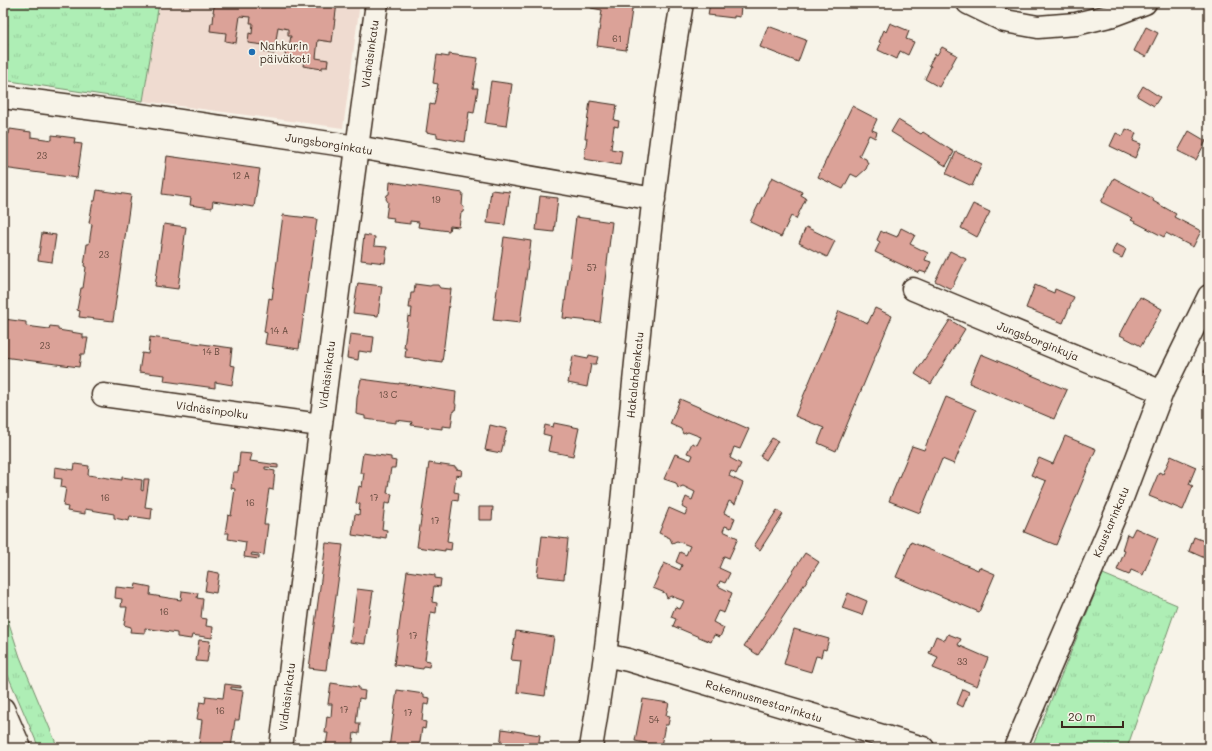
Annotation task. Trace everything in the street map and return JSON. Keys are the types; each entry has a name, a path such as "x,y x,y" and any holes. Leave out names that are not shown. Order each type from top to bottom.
{"street":[{"name":"Vidnäsinkatu","path":"281,748 320,425 377,3"},
{"name":"Hakalahdenkatu","path":"591,748 605,655 654,199 674,46 682,3"},
{"path":"968,3 1005,21 1038,27 1083,22 1113,15 1145,3"},
{"name":"Jungsborginkatu","path":"3,97 140,115 357,147 654,199"},
{"name":"Jungsborginkuja","path":"913,289 1162,392"},
{"name":"Kaustarinkatu","path":"1015,748 1119,506 1162,392 1209,296"},
{"name":"Vidnäsinpolku","path":"103,395 320,425"},
{"name":"Rakennusmestarinkatu","path":"605,655 628,660 923,748"},
{"path":"3,709 20,748"}],"shaded area":[{"name":"Nahkurin päiväkoti","path":"159,3 360,3 343,128 143,101"}],"green space":[{"path":"3,3 159,3 143,101 3,80"},
{"path":"1103,574 1177,605 1127,748 1050,748 1033,744"},
{"path":"3,605 20,657 58,748 39,748 3,664"}],"building":[{"path":"215,3 337,3 332,42 318,40 316,58 328,60 327,67 322,67 322,69 303,66 304,60 285,57 286,47 289,47 291,36 288,36 288,29 278,27 274,54 263,52 264,45 248,43 249,33 252,34 253,23 250,23 251,17 240,16 236,43 225,41 226,33 210,31 211,23 213,23"},
{"path":"591,3 633,3 626,50 597,46 602,10 591,8"},
{"path":"710,3 735,3 735,5 741,6 740,17 734,16 734,18 708,15"},
{"path":"1199,3 1209,3 1209,10"},
{"path":"890,23 909,31 906,39 914,42 908,55 900,51 897,59 878,50 881,43 879,42 884,30 886,32"},
{"path":"768,26 806,40 798,62 760,47"},
{"path":"1146,27 1158,33 1146,57 1134,51"},
{"path":"942,47 957,55 939,87 925,79 931,66 929,65 935,54 937,55"},
{"path":"449,54 478,58 473,88 478,88 474,113 469,112 465,142 437,137 437,134 426,132 430,104 434,105 438,84 433,83 437,55 449,57"},
{"path":"491,81 512,84 506,126 485,123"},
{"path":"1143,86 1160,97 1154,106 1137,96"},
{"path":"590,101 617,105 614,120 619,121 618,127 614,126 611,149 622,151 620,165 584,159"},
{"path":"852,106 877,119 872,130 877,132 875,138 869,135 859,156 866,159 868,164 866,169 857,177 851,174 843,189 818,177"},
{"path":"898,120 921,134 923,132 954,152 946,166 891,132"},
{"path":"10,129 31,132 31,137 52,140 52,135 75,138 74,143 82,144 77,178 3,168 3,133 9,134"},
{"path":"1126,129 1136,133 1133,141 1141,144 1135,158 1110,146 1116,133 1123,136"},
{"path":"1189,131 1206,141 1196,160 1178,151"},
{"path":"956,152 982,164 972,186 946,174"},
{"path":"167,156 260,169 254,207 213,201 212,208 190,205 191,198 162,194"},
{"path":"772,177 802,192 801,195 806,198 796,219 791,216 781,237 750,222"},
{"path":"1114,178 1154,199 1153,201 1176,214 1174,217 1201,231 1193,247 1166,233 1164,237 1131,220 1133,218 1101,202"},
{"path":"390,182 463,193 462,206 464,207 463,212 461,213 459,227 450,226 449,231 418,227 419,222 410,221 410,224 393,222 394,218 386,217 388,202 386,199 387,195 389,194"},
{"path":"97,190 131,195 113,321 79,317 80,311 77,310 81,288 83,288 87,244 89,244 92,224 89,223 93,201 95,201"},
{"path":"491,190 510,192 505,225 487,223"},
{"path":"540,196 558,198 554,232 536,230"},
{"path":"973,204 990,212 977,237 961,228"},
{"path":"283,215 317,219 299,349 265,344 267,333 264,332 269,298 272,299"},
{"path":"576,217 612,222 600,322 563,318"},
{"path":"164,224 186,227 178,289 155,286"},
{"path":"806,227 835,241 827,257 799,243"},
{"path":"901,228 915,235 910,244 928,253 925,260 931,262 926,273 920,271 919,273 875,252 880,242 877,240 881,231 897,237"},
{"path":"42,233 56,235 52,262 38,260"},
{"path":"364,235 375,237 374,246 387,247 385,263 361,260"},
{"path":"504,237 531,241 520,323 493,320"},
{"path":"1116,244 1126,249 1122,258 1112,253"},
{"path":"950,251 966,259 951,289 935,281"},
{"path":"358,283 382,286 378,316 353,313"},
{"path":"415,284 430,286 438,285 440,288 451,289 442,362 405,357 406,348 404,348 408,316 411,317 412,308 409,308 411,293 414,293"},
{"path":"1035,285 1054,293 1055,289 1074,297 1063,323 1026,308"},
{"path":"1140,297 1162,309 1141,346 1120,335"},
{"path":"875,308 892,316 836,451 818,443 824,428 795,416 839,311 868,323"},
{"path":"4,319 26,322 26,326 49,329 50,326 58,327 58,330 83,334 83,338 88,338 85,354 81,354 79,367 3,357"},
{"path":"950,320 965,329 931,384 915,374"},
{"path":"350,334 374,337 372,353 359,351 358,360 347,358"},
{"path":"150,337 232,348 230,365 235,366 232,385 215,382 215,388 164,381 165,375 139,372 142,353 148,354"},
{"path":"981,354 1067,390 1054,419 969,383"},
{"path":"589,355 598,357 596,364 591,364 587,387 568,383 573,356 588,359"},
{"path":"1209,363 1209,375 1204,372"},
{"path":"361,379 456,392 456,405 455,411 453,412 451,427 442,426 442,429 411,425 412,422 396,420 396,423 365,419 365,416 356,414 357,398"},
{"path":"946,397 976,410 954,464 942,459 920,513 889,501 912,446 924,450"},
{"path":"680,399 749,429 740,449 734,447 730,458 741,464 736,474 731,471 729,476 743,483 735,504 729,501 724,513 735,518 731,528 725,526 723,531 738,538 729,558 724,556 719,568 730,573 725,583 720,581 718,586 732,593 724,613 718,611 713,622 724,628 720,637 714,635 711,642 673,626 676,619 671,617 675,607 680,609 684,601 671,596 667,598 665,593 653,588 664,563 680,570 682,565 676,562 680,552 686,555 690,546 677,541 672,543 670,538 659,533 669,508 685,515 687,510 682,507 686,497 692,500 695,492 683,486 678,488 676,483 664,479 675,454 691,460 693,455 687,453 692,443 697,445 701,437 688,432 683,434 681,429 670,424"},
{"path":"554,423 579,428 573,456 548,451 551,436 543,434 545,425 553,427"},
{"path":"490,425 507,429 501,453 485,450"},
{"path":"1065,436 1096,449 1056,545 1024,532 1046,481 1031,475 1039,458 1053,464"},
{"path":"772,438 778,441 766,460 760,456"},
{"path":"240,453 252,454 250,461 278,465 278,468 265,467 265,469 275,471 273,490 269,489 264,524 268,524 264,555 252,553 251,555 259,556 259,559 244,557 246,542 228,539 229,533 225,533 228,515 231,516 235,489 231,488 233,472 238,472"},
{"path":"363,453 391,457 391,460 396,461 395,468 391,468 387,493 392,494 390,504 385,503 382,529 387,530 386,538 380,537 380,539 352,535 355,514 359,515 360,504 356,503 359,486 362,487 364,473 360,473"},
{"path":"1171,456 1196,467 1189,484 1193,486 1183,510 1149,496 1159,472 1163,474"},
{"path":"429,463 456,467 456,469 462,470 461,476 456,475 454,492 459,493 458,501 453,500 447,541 452,542 451,550 445,549 445,551 417,547"},
{"path":"75,464 89,466 88,475 122,480 122,477 142,480 141,490 143,491 144,479 149,479 145,507 152,508 151,519 130,516 129,521 114,518 114,514 85,509 85,514 67,511 68,507 63,506 66,488 61,487 62,479 54,478 55,467 74,470"},
{"path":"479,507 493,507 492,520 479,520"},
{"path":"777,510 783,514 760,550 754,546"},
{"path":"1135,528 1158,538 1143,575 1131,570 1129,575 1117,570 1125,551 1122,550 1127,534 1131,536"},
{"path":"542,536 568,539 564,579 537,576"},
{"path":"1194,537 1209,543 1209,560 1189,551"},
{"path":"911,542 978,570 979,567 995,574 979,612 896,577"},
{"path":"326,543 343,545 326,670 309,668"},
{"path":"805,553 819,562 758,655 744,646"},
{"path":"208,571 219,573 216,593 205,591"},
{"path":"407,571 435,575 435,578 441,579 440,587 434,586 432,602 437,603 436,613 431,612 425,660 430,661 429,667 424,666 423,669 394,665"},
{"path":"136,584 151,587 150,595 181,600 182,591 198,593 197,598 203,599 201,618 207,619 206,626 213,627 212,638 192,635 191,639 177,637 177,633 145,628 145,633 130,632 131,627 124,625 127,607 121,607 122,599 115,598 116,587 135,589"},
{"path":"357,589 373,591 365,644 350,642"},
{"path":"848,593 867,601 862,615 842,608"},
{"path":"794,629 829,639 826,650 823,649 821,657 816,656 811,672 784,664"},
{"path":"516,631 554,637 545,696 517,692 521,661 511,660"},
{"path":"948,634 961,639 958,645 988,658 977,686 933,668 938,657 929,653 936,636 945,640"},
{"path":"199,640 210,641 207,662 196,661"},
{"path":"331,683 359,687 359,690 365,691 364,699 359,698 356,723 360,723 359,734 354,733 352,748 322,748 323,745 326,745 328,733 325,733 327,716 331,717 332,704 328,704"},
{"path":"225,684 241,686 241,688 231,687 231,689 243,691 239,720 235,720 231,748 185,748 199,744 202,720 197,719 200,702 205,703 206,696 223,698"},
{"path":"963,689 969,692 963,707 957,704"},
{"path":"397,690 424,694 424,697 430,698 429,705 424,704 422,721 426,722 425,729 422,728 419,748 389,748"},
{"path":"643,699 669,703 666,715 670,716 668,725 665,725 661,746 635,741"},
{"path":"502,729 540,735 538,748 500,748"},
{"path":"858,744 868,748 857,748"}],"place":[{"name":"Nahkurin päiväkoti","path":"252,52"}]}
